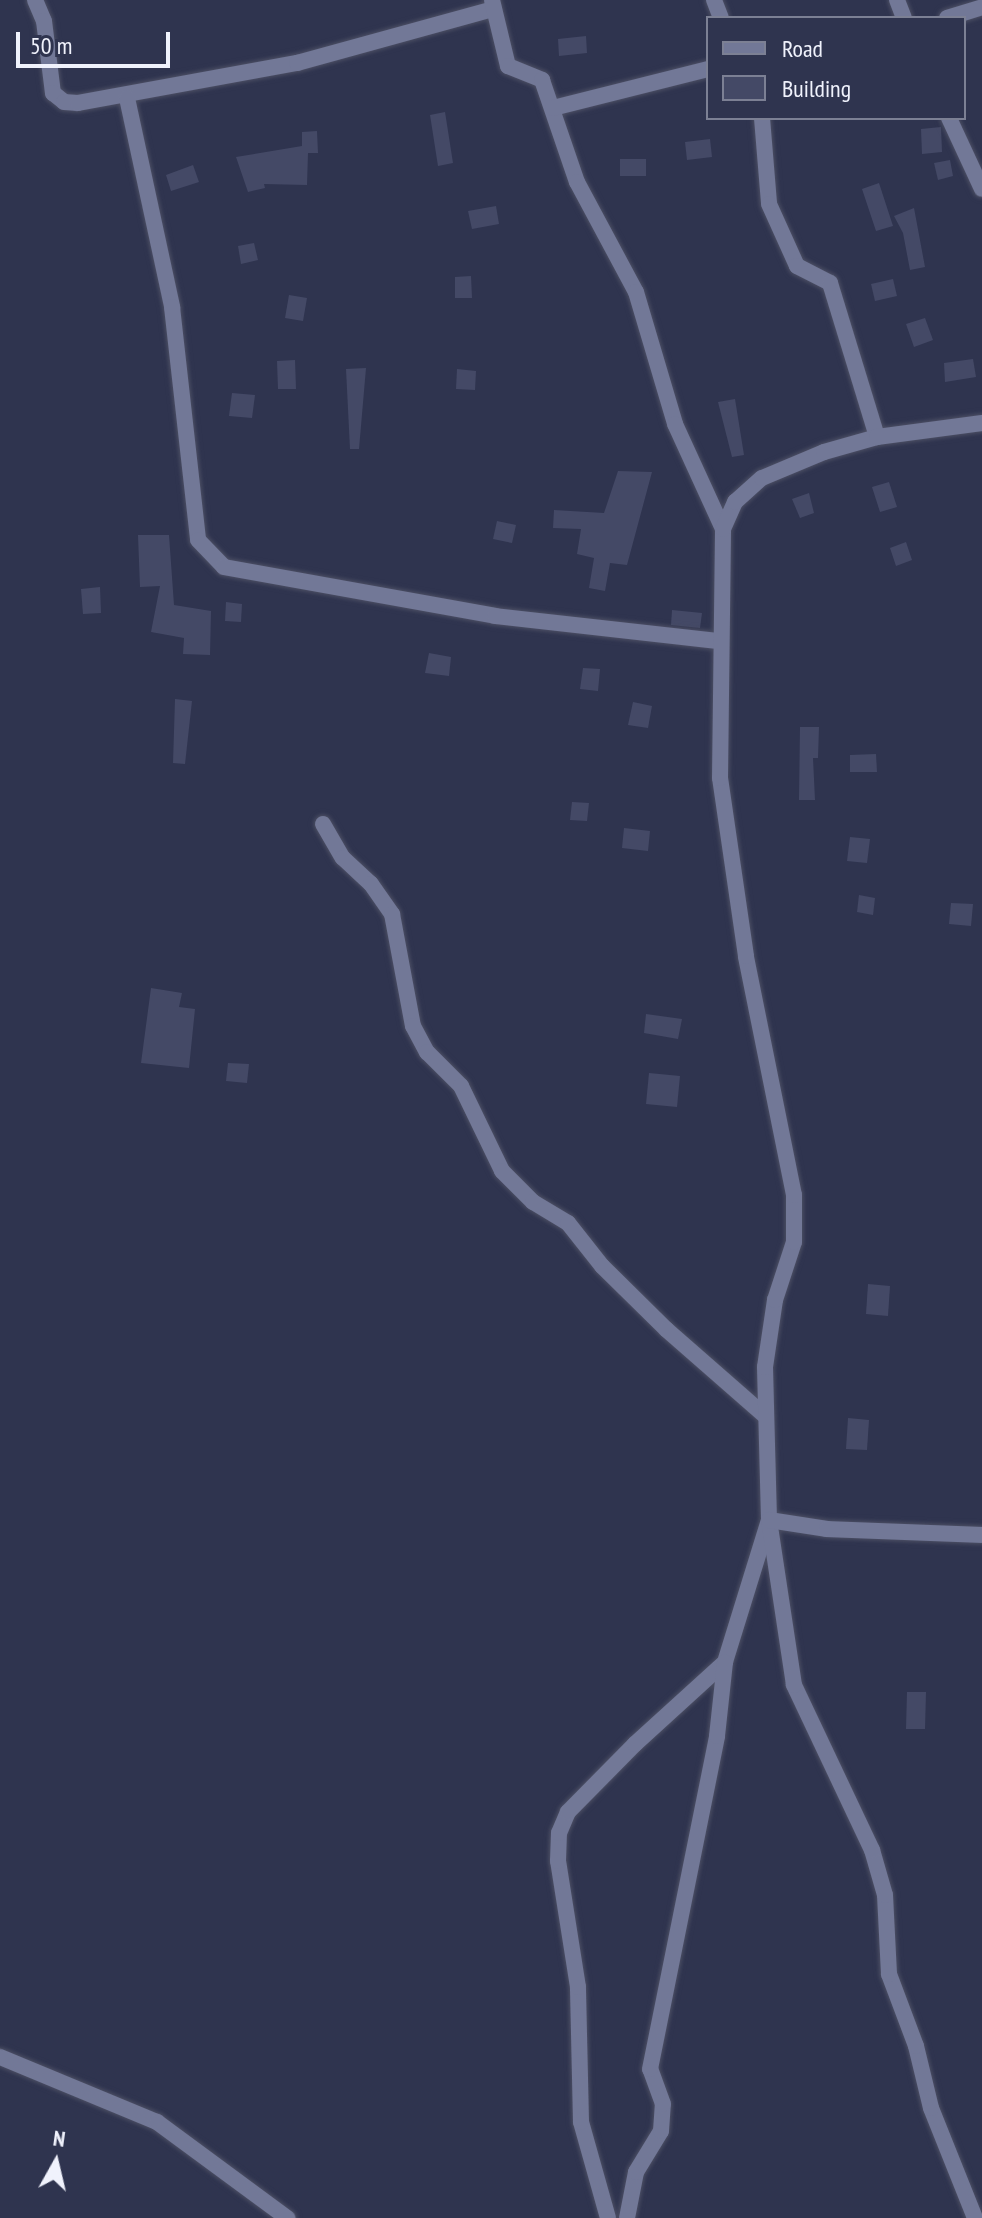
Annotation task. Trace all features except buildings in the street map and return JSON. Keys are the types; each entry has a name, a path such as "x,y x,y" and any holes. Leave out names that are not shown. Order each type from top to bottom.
{"street":[{"path":"35,0 44,21 53,93 64,102 127,98 351,51 493,4 508,66 542,80 577,182 636,292 675,424 723,529"},
{"path":"953,16 982,7"},
{"path":"553,108 706,70"},
{"path":"127,98 172,307 198,540 224,567 495,616 719,641"},
{"path":"762,120 769,204 797,266 830,283 877,437"},
{"path":"950,120 982,189"},
{"path":"975,2218 945,2149 889,1974 885,1895 872,1850 794,1685 769,1520 764,1415 775,1300 794,1242 794,1195 746,956 720,778 719,641 723,529 735,502 762,478 877,437 982,423"},
{"path":"323,824 343,858 371,884 392,914 413,1026 427,1052 461,1086 502,1171 533,1202 568,1223 602,1266 667,1330 764,1415"},
{"path":"769,1520 827,1529 982,1535"},
{"path":"627,2218 636,2172 661,2131 663,2104 650,2069 717,1736 725,1662 769,1520"},
{"path":"608,2218 581,2122 578,1987 558,1861 559,1833 568,1812 624,1755 725,1662"},
{"path":"0,2057 157,2122 287,2218"}]}
